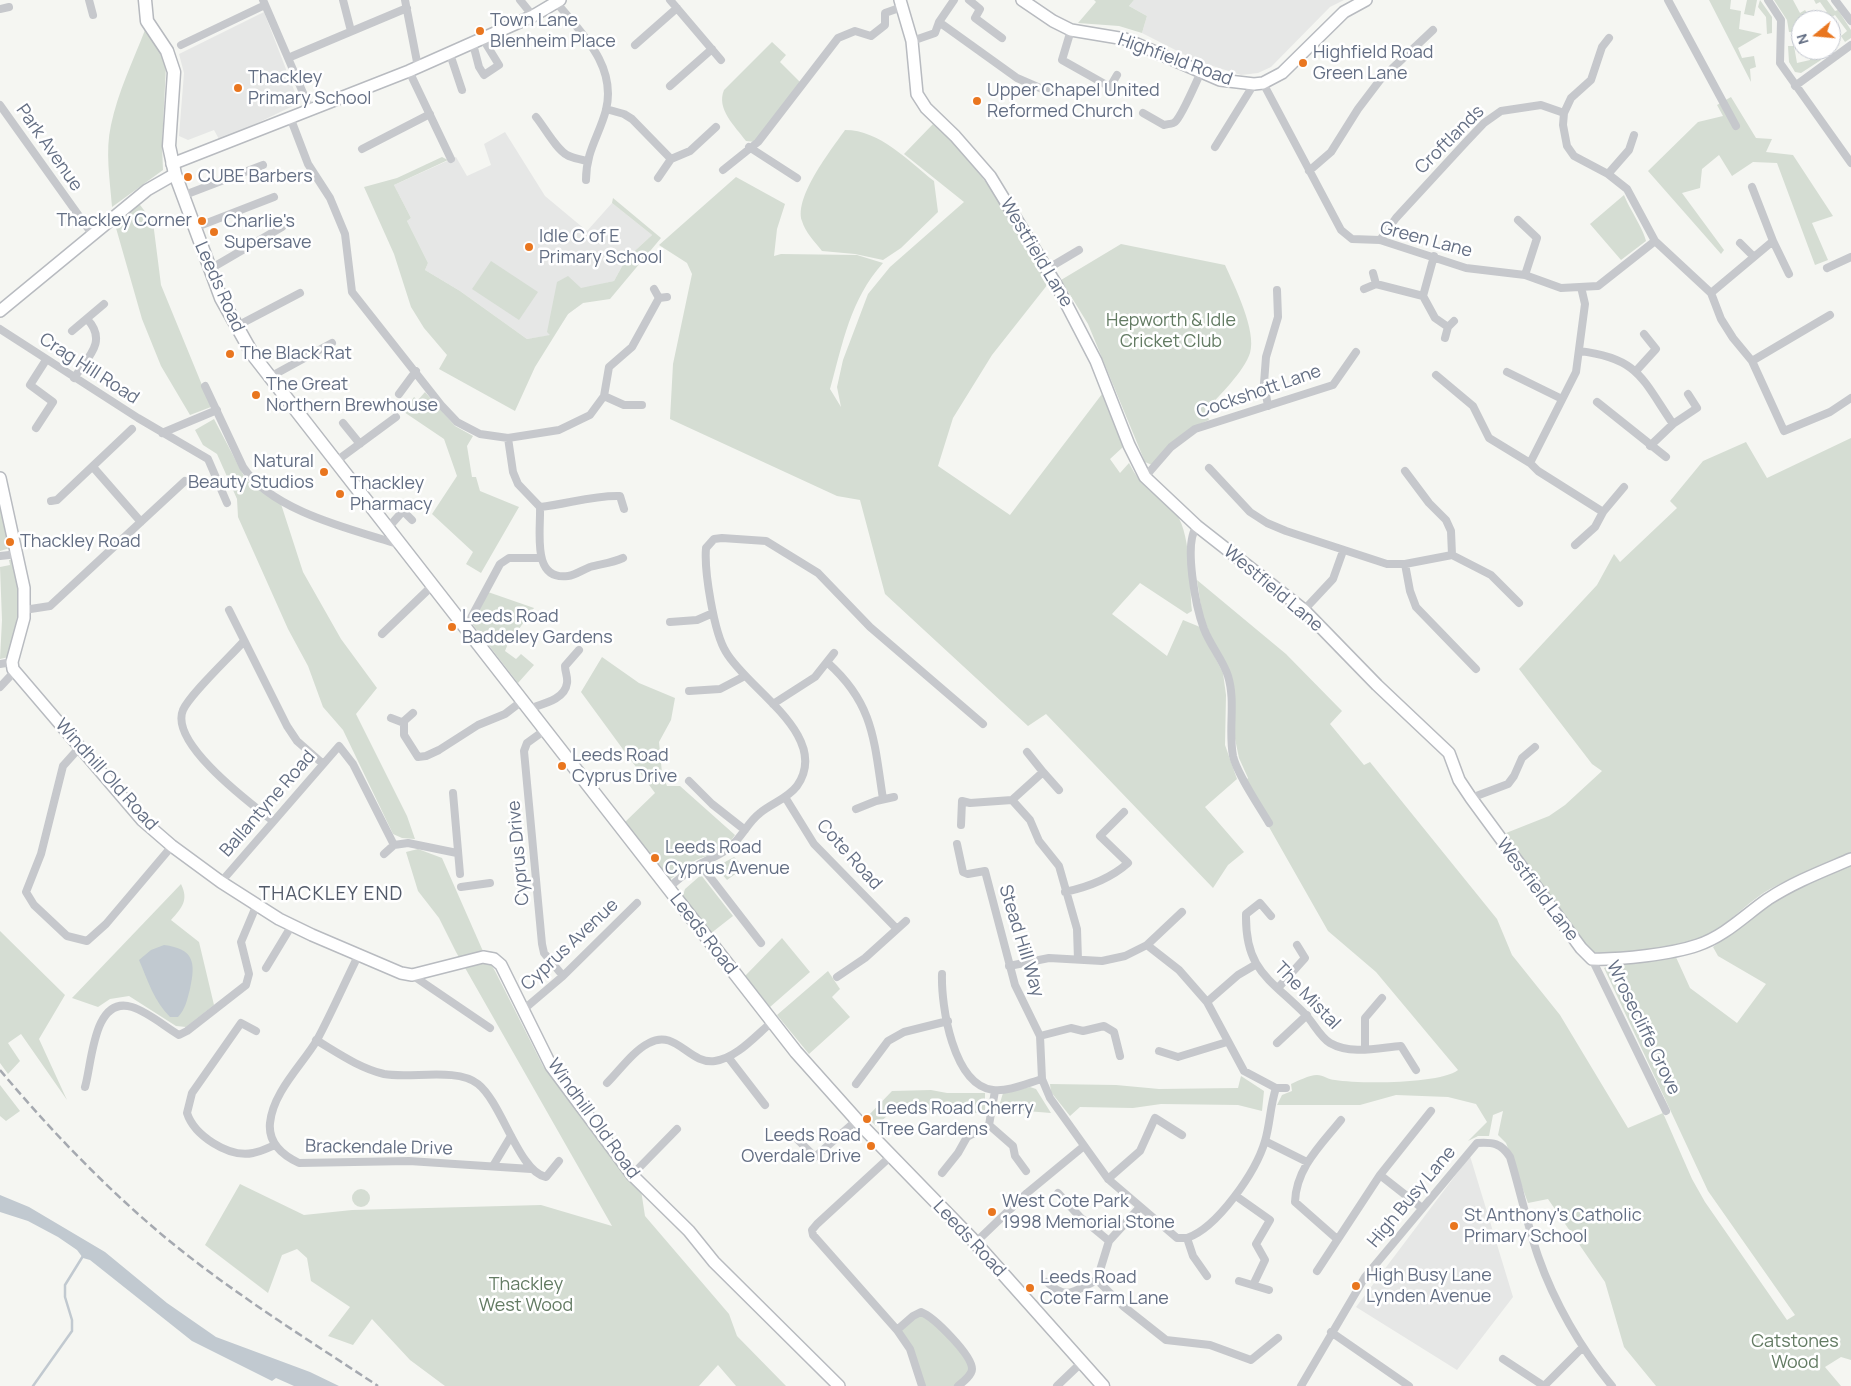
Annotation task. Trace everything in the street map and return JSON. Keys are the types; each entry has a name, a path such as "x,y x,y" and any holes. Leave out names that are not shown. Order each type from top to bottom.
{"main road":[{"name":"Leeds Road","path":"145,0 147,21 167,51 174,72 169,146 173,169 210,269 235,327 268,378 400,544 772,1022 857,1120 975,1243 1103,1386"}],"street":[{"path":"90,0 93,15"},
{"path":"343,0 351,31"},
{"path":"520,0 533,16"},
{"path":"670,0 721,60"},
{"path":"912,41 935,33 939,22 954,0"},
{"path":"970,0 980,9 975,18 1002,38"},
{"name":"Highfield Road","path":"1022,0 1053,21 1071,30 1126,39 1220,80 1258,84"},
{"path":"1215,147 1258,84 1282,72 1344,12 1366,0"},
{"path":"1668,0 1736,126"},
{"path":"1768,0 1781,20 1780,63 1851,163"},
{"path":"1836,0 1851,21"},
{"path":"0,311 173,169 290,117 450,54 533,16 558,1 597,52 606,81 606,109 586,161 586,180"},
{"path":"180,45 264,3 310,109"},
{"path":"288,58 351,31 406,4 414,69 430,114 451,159"},
{"path":"723,170 749,147 758,142 838,38 855,31 871,36 885,25 885,13 901,4"},
{"name":"Westfield Lane","path":"901,4 912,41 917,94 926,108 955,136 990,176 1047,269 1080,327 1129,445 1145,477 1197,526 1304,610 1377,685 1449,753 1459,780 1471,798 1581,948 1592,959"},
{"path":"0,9 8,7"},
{"path":"635,45 677,8"},
{"path":"939,22 1017,78 1046,91"},
{"path":"1071,30 1062,60 1110,87 1118,75"},
{"path":"1310,171 1332,152 1358,108 1380,80 1433,30"},
{"path":"1609,38 1602,46 1591,80 1571,98 1564,113 1563,125 1567,146 1574,156 1608,174 1628,189 1655,241 1711,294 1721,320 1752,361 1784,432 1830,412 1851,398"},
{"path":"1795,86 1851,46"},
{"path":"670,86 712,49"},
{"path":"450,54 462,90"},
{"path":"1143,113 1164,125 1175,123 1183,112 1188,97 1201,72"},
{"name":"Green Lane","path":"1258,84 1346,236 1359,240 1380,240 1434,256 1466,268 1524,275 1561,288 1598,286 1655,241"},
{"name":"Park Avenue","path":"0,104 92,234"},
{"name":"Croftlands","path":"1380,240 1396,218 1466,142 1484,123 1501,111 1541,105 1564,113"},
{"path":"606,109 632,119 670,159"},
{"path":"362,149 430,114"},
{"path":"290,117 308,164 330,198 345,234 352,292 416,371 440,405 457,422 480,434 508,438 559,430 590,415 604,396 608,367 632,347 663,298 654,289"},
{"path":"536,117 549,133 555,145 566,155 586,161"},
{"path":"658,178 670,159 690,150 716,126"},
{"path":"1608,174 1629,150 1634,134"},
{"path":"749,147 797,178"},
{"path":"182,196 263,165"},
{"path":"1752,187 1773,241 1789,274"},
{"path":"194,228 274,197"},
{"path":"1518,220 1538,238 1524,275"},
{"path":"210,269 282,227"},
{"path":"1711,294 1773,241"},
{"path":"1740,243 1754,257"},
{"path":"1047,269 1079,250"},
{"path":"1434,256 1423,296 1430,312 1451,324 1445,338"},
{"path":"1827,268 1851,257"},
{"path":"1373,273 1376,284"},
{"path":"1364,289 1376,284 1423,296"},
{"path":"1530,463 1573,380 1585,304 1581,288"},
{"path":"1268,406 1264,383 1266,357 1278,317 1277,290"},
{"path":"235,327 300,293"},
{"path":"72,331 104,304"},
{"path":"1752,361 1830,315"},
{"path":"74,378 97,340 96,330 87,319"},
{"name":"Crag Hill Road","path":"0,328 74,378 162,433 208,459 227,502"},
{"path":"1636,371 1656,349 1644,334"},
{"path":"268,378 332,343"},
{"path":"1579,351 1614,357 1636,371 1673,424"},
{"name":"Cockshott Lane","path":"1145,477 1172,447 1195,429 1333,385 1356,352"},
{"path":"36,428 53,402 30,385 46,360"},
{"path":"399,394 416,371"},
{"path":"1506,372 1562,399"},
{"path":"1436,375 1473,406 1489,438 1530,463 1538,472 1603,512"},
{"path":"205,386 214,411 250,478 299,510 314,517 400,544"},
{"path":"1650,446 1673,424 1697,408 1688,394"},
{"path":"604,396 624,405 642,405"},
{"path":"1597,402 1666,457"},
{"path":"162,433 214,411"},
{"path":"335,462 396,417"},
{"path":"343,423 360,444"},
{"path":"51,501 57,500 132,429"},
{"path":"508,438 513,472 518,484 540,507 540,558 549,572 558,577 570,576 588,568 611,564 623,558"},
{"path":"93,467 141,522"},
{"path":"1209,468 1242,505 1258,518 1286,532 1387,564 1405,564 1452,555 1491,576 1519,603"},
{"path":"1404,471 1429,503 1446,520 1451,531 1452,555"},
{"path":"0,478 24,588 24,610 14,667 0,687"},
{"path":"24,610 50,606 185,481"},
{"path":"1575,545 1595,527 1603,512 1624,487"},
{"path":"540,507 559,505 577,499 588,500 604,495 620,496 624,510"},
{"path":"387,529 403,511 408,502"},
{"path":"403,511 412,520"},
{"path":"1197,526 1191,532 1191,555 1198,606 1204,629 1228,676 1231,694 1230,732 1234,758 1269,823"},
{"path":"667,889 700,864 722,854 758,814 785,797 796,787 802,776 805,759 799,738 774,704 745,676 726,652 713,613 706,553 710,542 722,538 766,541 818,573 870,627 983,724"},
{"path":"1304,610 1332,579 1343,551"},
{"path":"0,556 18,554"},
{"path":"465,629 500,564 509,558 540,558"},
{"path":"611,564 614,573"},
{"path":"1405,564 1410,591 1416,607 1476,669"},
{"path":"382,634 432,586"},
{"path":"229,610 287,726 297,741 322,763"},
{"path":"670,622 697,620 713,613"},
{"path":"244,641 188,702 181,715 182,726 183,732 190,742 221,779 272,822"},
{"path":"413,713 404,723 404,735 418,757 426,756 461,738 478,725 525,705 557,698 563,693 567,685 565,666 579,650"},
{"path":"774,704 811,680 828,663 834,653"},
{"path":"828,663 852,687 868,716 882,800"},
{"path":"0,664 14,667"},
{"name":"Windhill Old Road","path":"14,667 142,820 172,846 221,882 256,904 292,925 401,973 412,975 483,957 494,959 501,965 551,1066 632,1175 689,1231 725,1273 839,1386"},
{"path":"688,691 720,689 732,685 745,676"},
{"path":"390,718 404,723"},
{"name":"Cyprus Drive","path":"545,730 527,743 524,752 542,944 544,953 563,976"},
{"name":"Ballantyne Road","path":"221,882 322,763 339,746 353,764 394,845"},
{"path":"80,747 64,766 41,854 26,892 34,905 67,936 87,940 106,924 172,846"},
{"path":"1471,798 1508,784 1522,758 1535,747"},
{"path":"1027,752 1059,790"},
{"path":"961,825 962,801 970,803 1012,800 1043,772"},
{"path":"688,781 712,804 745,830"},
{"path":"453,793 460,874"},
{"name":"Cote Road","path":"785,797 814,844 897,930"},
{"path":"856,810 894,797"},
{"path":"1012,800 1030,820 1039,842 1059,866 1077,929 1078,960"},
{"path":"1065,892 1085,888 1117,872 1128,863 1100,836 1124,812"},
{"path":"384,854 394,845 408,843 457,853"},
{"name":"Stead Hill Way","path":"957,844 963,872 968,874 985,870 1015,985 1040,1036 1042,1079 1050,1098 1108,1179 1177,1238 1187,1238"},
{"path":"1592,959 1682,950 1699,945 1720,935 1769,898 1808,878 1851,860"},
{"path":"700,864 761,943"},
{"path":"461,887 490,883"},
{"name":"Cyprus Avenue","path":"523,1010 563,976 637,903"},
{"path":"1255,965 1245,939 1246,914 1260,903 1271,916"},
{"path":"85,1087 90,1071 92,1046 101,1020 107,1011 122,1005 134,1007 178,1035 187,1031 246,985 249,974 241,942 256,904"},
{"path":"1009,966 1049,958 1102,961 1125,956 1147,945 1182,912"},
{"path":"837,978 906,921"},
{"path":"266,968 292,925"},
{"path":"1147,945 1179,970 1207,1002 1244,1071 1276,1088 1286,1088"},
{"path":"1278,988 1305,958 1297,945"},
{"path":"256,1031 241,1023 192,1093 187,1113 196,1128 210,1140 226,1149 252,1154 275,1145 270,1124 273,1110 316,1040 359,954"},
{"name":"Wrosecliffe Grove","path":"1592,959 1666,1112"},
{"name":"The Mistal","path":"1207,1002 1238,975 1255,965 1307,1015 1329,1042 1353,1050 1401,1046 1416,1070"},
{"path":"942,974 942,994 954,1051 968,1076 984,1088 995,1091 1042,1079"},
{"path":"412,975 490,1028"},
{"path":"1364,1049 1365,1018 1382,998"},
{"path":"1277,1043 1307,1015"},
{"path":"856,1084 888,1041 904,1032 948,1021"},
{"path":"607,1082 650,1042 670,1040 678,1043 695,1057 705,1061 715,1061 728,1057 772,1022"},
{"path":"1040,1036 1071,1028 1083,1031 1104,1026 1114,1032 1120,1056"},
{"path":"316,1040 366,1069 387,1074 456,1076 478,1084 494,1103 511,1136 531,1168"},
{"path":"1159,1052 1178,1057 1227,1042"},
{"path":"728,1057 765,1105"},
{"path":"1207,1276 1193,1256 1187,1238 1200,1234 1236,1196 1265,1142 1276,1088"},
{"path":"942,1173 958,1153 967,1137 989,1124 995,1091"},
{"path":"1317,1271 1380,1175 1430,1111"},
{"path":"1108,1179 1140,1151 1155,1118 1182,1135"},
{"path":"798,1140 814,1157 857,1120"},
{"path":"1337,1239 1295,1202 1295,1187 1307,1162 1341,1120"},
{"path":"989,1124 1013,1146 1014,1156 1026,1171"},
{"path":"632,1175 677,1129"},
{"path":"493,1166 511,1136"},
{"path":"1265,1142 1307,1162"},
{"name":"High Busy Lane","path":"1301,1386 1365,1277 1477,1143 1492,1142 1503,1147 1510,1157 1539,1258 1562,1308 1583,1347"},
{"name":"Brackendale Drive","path":"275,1145 286,1157 299,1163 409,1161 531,1168 546,1177 559,1161"},
{"path":"975,1243 1026,1194 1084,1146"},
{"path":"891,1156 812,1230 817,1242 897,1330 910,1349 922,1386"},
{"path":"1380,1175 1422,1208"},
{"path":"1058,1193 1080,1217 1109,1241"},
{"path":"1236,1196 1270,1220 1256,1244 1265,1260 1254,1283"},
{"path":"1046,1282 1057,1292 1066,1294 1097,1280 1109,1241 1140,1206"},
{"path":"1097,1280 1123,1306 1166,1340 1210,1344 1251,1360 1278,1338"},
{"path":"1239,1281 1254,1283 1269,1290"},
{"path":"897,1330 913,1316 921,1312 938,1322 969,1358 972,1366 972,1372 958,1386"},
{"path":"1331,1332 1410,1386"},
{"path":"1503,1359 1544,1386 1583,1347 1612,1386"},
{"path":"1057,1386 1081,1363"}],"shaded area":[{"path":"1134,0 1344,0 1330,7 1271,67 1258,73 1241,75 1197,61 1142,33 1147,16 1129,6"},
{"name":"Thackley Primary School","path":"264,12 299,103 220,141 214,130 188,140 179,136 184,73 179,54"},
{"name":"Idle C of E Primary School","path":"505,132 545,196 587,231 612,203 652,235 626,259 614,281 581,289 583,303 568,314 554,335 527,339 460,291 425,270 428,263 407,221 411,218 394,185 456,157 467,176 491,165 484,144"},
{"path":"164,945 182,950 190,958 192,964 192,980 188,997 185,1007 178,1017 170,1017 164,1011 152,990 139,960 151,950"},
{"name":"St Anthony's Catholic Primary School","path":"1470,1156 1513,1297 1457,1370 1356,1307"},
{"path":"0,1195 29,1207 105,1252 167,1303 216,1337 310,1372 339,1386 294,1386 276,1378 272,1381 192,1341 58,1237 28,1221 0,1212"}],"green space":[{"path":"1094,0 1134,0 1129,6 1147,16 1142,33 1119,26 1078,23 1096,2"},
{"path":"1709,0 1731,0 1730,9 1741,11 1739,29 1762,34 1738,48 1742,58 1754,56 1756,67 1750,69 1751,82"},
{"path":"1747,0 1757,0 1754,16 1744,14"},
{"path":"1760,0 1772,17 1772,33 1767,34 1766,17 1758,7"},
{"path":"1774,0 1793,0 1798,10 1791,10 1791,32 1789,32 1787,20"},
{"path":"1814,0 1827,0 1834,10 1826,10 1820,2 1816,4"},
{"path":"1841,15 1851,30 1851,38 1845,42 1841,36 1847,31 1841,23"},
{"path":"145,30 158,49 166,66 162,145 163,170 112,207 108,155 109,135 122,89"},
{"path":"772,42 786,55 780,62 801,83 755,142 746,141 728,117 722,97 724,90"},
{"path":"1788,46 1791,46 1791,60 1796,60 1797,63 1821,60 1801,73 1795,72 1789,62"},
{"path":"1731,97 1756,138 1772,139 1766,152 1793,155 1833,216 1812,223 1828,260 1815,265 1777,163 1753,162 1732,176 1719,155 1702,169 1700,188 1682,193 1724,250 1721,254 1648,171 1698,122 1723,116 1717,105"},
{"path":"933,124 968,159 983,178 1011,220 1048,284 992,355 953,418 938,466 1010,515 1102,394 1123,447 1110,459 1120,473 1129,463 1143,484 1173,510 1184,530 1189,558 1192,611 1187,614 1140,583 1112,614 1167,656 1183,620 1200,627 1223,673 1226,695 1225,745 1237,779 1205,807 1244,852 1228,865 1213,888 1046,714 1028,726 885,594 860,500 837,496 670,419 673,364 692,274 687,263 659,245 736,177 785,204 777,229 774,256 781,254 857,255 883,263 872,277 855,307 844,338 830,389 841,407 837,387 843,360 868,294 890,267 964,202 904,154"},
{"path":"845,130 858,131 882,141 904,156 934,181 938,212 901,248 883,260 855,254 822,251 803,225 801,211 808,187 823,161"},
{"path":"442,157 448,160 394,185 411,218 407,221 428,263 425,270 460,291 527,339 550,335 547,332 557,282 568,276 581,288 614,281 626,259 652,235 612,203 613,198 661,238 610,299 583,303 568,314 535,367 515,411 439,369 447,355 424,328 411,307 394,254 364,187 397,178"},
{"path":"1624,195 1646,241 1621,260 1590,224"},
{"path":"137,201 153,222 161,285 211,407 190,415 161,366 142,319 114,221"},
{"name":"Hepworth & Idle Cricket Club","path":"1121,244 1225,265 1244,308 1250,333 1250,353 1247,360 1237,375 1206,411 1209,420 1195,426 1152,465 1145,462 1088,324 1061,280"},
{"path":"491,261 538,292 519,320 472,289"},
{"path":"425,392 455,426 473,436 467,446 472,477 476,477 480,491 519,507 481,573 466,564 473,552 432,514 457,476 444,439 404,412 414,397 418,400"},
{"path":"214,419 246,480 281,504 303,572 341,639 377,688 356,714 407,816 415,839 402,838 393,834 343,730 323,707 308,666 288,629 238,517 237,499 217,454 203,445 195,430"},
{"path":"1851,438 1851,854 1770,889 1719,928 1692,941 1637,953 1604,954 1590,951 1501,835 1549,816 1565,805 1602,771 1592,764 1519,669 1597,585 1614,554 1620,562 1677,508 1670,501 1703,461 1746,442 1767,478"},
{"path":"0,500 10,548 0,551"},
{"path":"9,560 14,560 18,586 18,609 9,657 0,659 2,620 0,567 10,565"},
{"name":"Catstones Wood","path":"1197,580 1286,654 1342,711 1330,724 1364,765 1370,762 1497,919 1512,955 1560,1015 1628,1128 1663,1113 1692,1179 1705,1202 1787,1320 1795,1315 1708,1191 1604,968 1675,955 1690,988 1737,1023 1766,984 1718,956 1713,947 1760,911 1761,907 1802,885 1851,864 1851,1360 1841,1357 1825,1367 1841,1386 1656,1386 1624,1347 1605,1282 1548,1199 1528,1203 1506,1143 1498,1135 1503,1111 1493,1115 1489,1136 1478,1136 1468,1141 1487,1122 1476,1104 1448,1097 1396,1095 1360,1105 1277,1105 1282,1095 1292,1091 1291,1084 1314,1075 1333,1080 1399,1082 1435,1078 1449,1075 1458,1070 1376,972 1328,931 1244,783 1248,778 1239,758 1234,734 1231,674 1210,635 1202,613"},
{"path":"488,592 534,608 511,640 508,640 506,643 505,651 516,659 521,654 534,665 518,683 473,625 472,619"},
{"path":"602,657 639,683 675,698 671,720 659,742 662,773 667,786 680,786 735,835 725,849 696,860 669,880 625,822 655,793 581,692"},
{"name":"Thackley West Wood","path":"418,849 442,858 482,949 543,1066 641,1190 645,1216 729,1314 737,1336 786,1386 736,1386 718,1365 699,1386 445,1386 410,1360 372,1319 353,1345 328,1336 350,1307 311,1281 307,1258 297,1249 282,1255 268,1293 205,1245 240,1184 304,1215 352,1210 541,1205 612,1226 456,952 439,918 418,891 406,852"},
{"path":"734,857 745,867 727,880 716,867"},
{"path":"701,875 733,916 710,934 682,898 685,889"},
{"path":"181,884 184,895 183,904 171,920 199,942 214,1005 186,1027 176,1026 129,996 110,999 98,1007 72,998"},
{"path":"0,931 65,995 39,1039 67,1100 21,1034 8,1043 20,1061 8,1074 0,1063"},
{"path":"782,938 810,972 770,1007 745,976"},
{"path":"828,971 840,989 832,997 850,1017 809,1054 777,1015"},
{"path":"1241,1076 1264,1091 1262,1111 1238,1105 1161,1104 1133,1108 1080,1107 1070,1116 1051,1092 1050,1084 1116,1085 1159,1089 1238,1088"},
{"path":"0,1085 20,1111 6,1121 0,1116"},
{"path":"1030,1087 1036,1089 1051,1113 1014,1110 997,1113 1003,1093"},
{"path":"931,1090 947,1093 985,1093 985,1113 903,1112 888,1115 876,1126 867,1117 892,1091"},
{"path":"357,1189 365,1189 370,1194 368,1205 357,1207 352,1202 352,1194"},
{"path":"927,1314 972,1366 958,1386 922,1386 917,1366 897,1330 913,1316"}],"waterway":[{"path":"33,1386 72,1331 72,1320 65,1297 65,1285 83,1256"}],"railway":[{"path":"0,1070 80,1158 144,1220 192,1259 244,1297 378,1386"}],"place":[{"name":"Town Lane Blenheim Place","path":"480,31"},
{"name":"Highfield Road Green Lane","path":"1303,63"},
{"name":"Thackley Primary School","path":"238,88"},
{"name":"Upper Chapel United Reformed Church","path":"977,101"},
{"name":"CUBE Barbers","path":"188,177"},
{"name":"Thackley Corner","path":"202,221"},
{"name":"Charlie's Supersave","path":"214,232"},
{"name":"Idle C of E Primary School","path":"529,247"},
{"name":"The Black Rat","path":"230,354"},
{"name":"The Great Northern Brewhouse","path":"256,395"},
{"name":"Natural Beauty Studios","path":"324,472"},
{"name":"Thackley Pharmacy","path":"340,494"},
{"name":"Thackley Road","path":"10,542"},
{"name":"Leeds Road Baddeley Gardens","path":"452,627"},
{"name":"Leeds Road Cyprus Drive","path":"562,766"},
{"name":"Leeds Road Cyprus Avenue","path":"655,858"},
{"name":"Leeds Road Cherry Tree Gardens","path":"867,1119"},
{"name":"Leeds Road Overdale Drive","path":"871,1146"},
{"name":"West Cote Park 1998 Memorial Stone","path":"992,1212"},
{"name":"St Anthony's Catholic Primary School","path":"1454,1226"},
{"name":"High Busy Lane Lynden Avenue","path":"1356,1286"},
{"name":"Leeds Road Cote Farm Lane","path":"1030,1288"}],"district":[{"name":"THACKLEY END","path":"331,895"}]}
